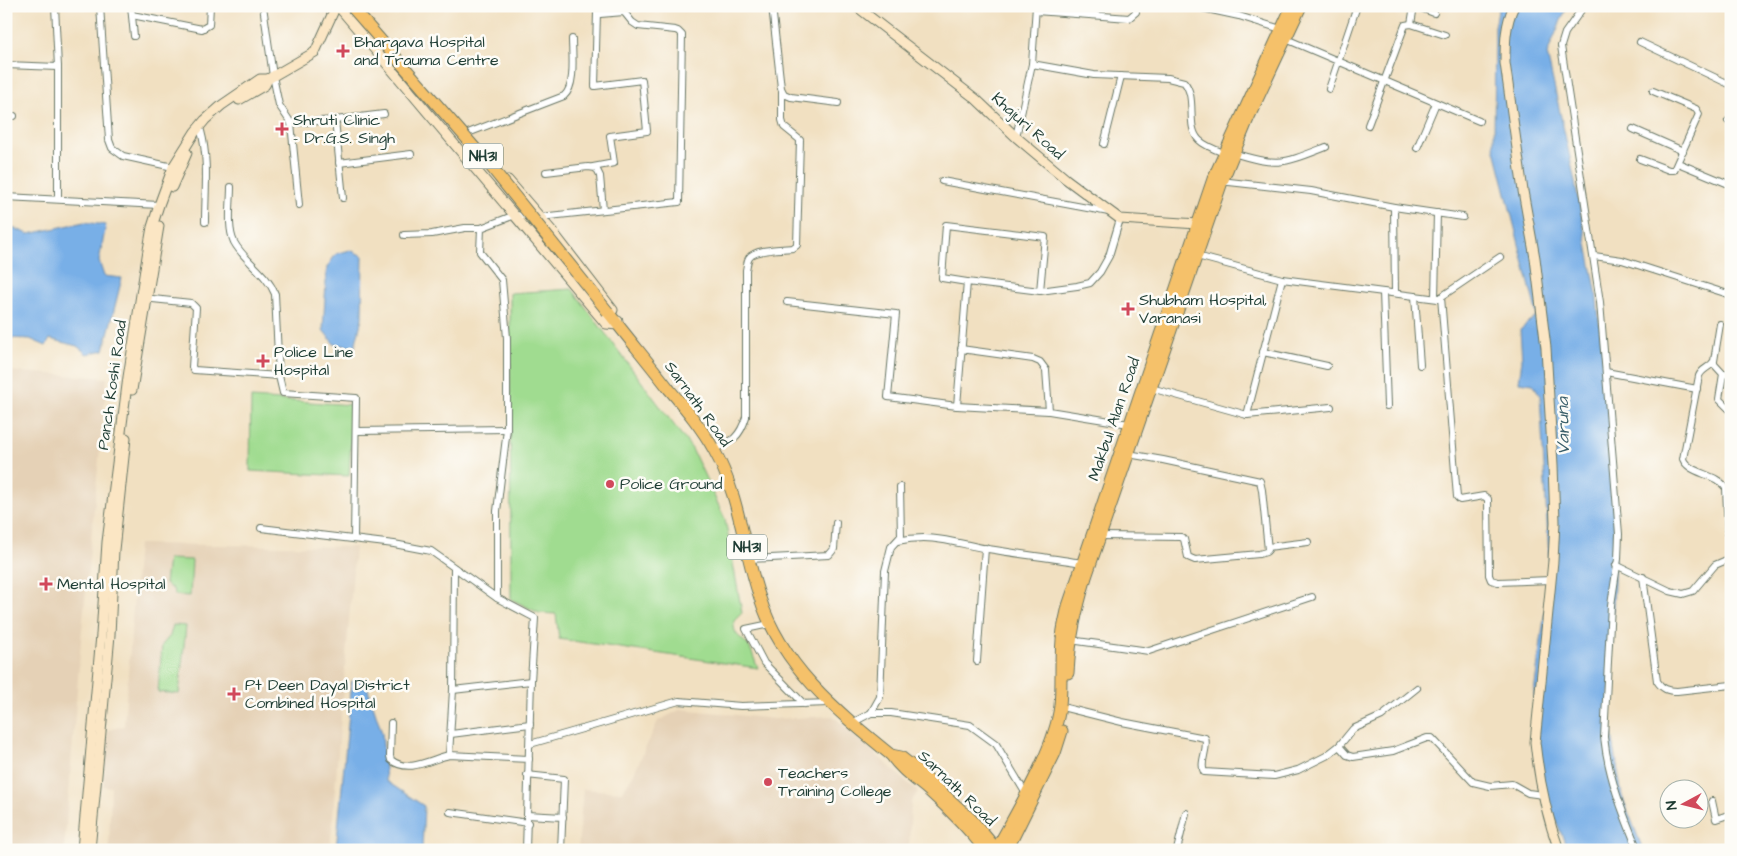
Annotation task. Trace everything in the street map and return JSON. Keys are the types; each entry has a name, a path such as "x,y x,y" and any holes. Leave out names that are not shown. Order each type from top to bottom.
{"highway":[{"name":"NH31","path":"351,6 488,163 618,325"},
{"name":"Makbul Alan Road","path":"1284,34 1292,6"},
{"name":"Makbul Alan Road","path":"996,850 1047,751 1055,728 1060,706 1062,639 1068,606 1198,224 1228,153 1284,34 1301,6"},
{"name":"Makbul Alan Road","path":"996,850 1055,753 1062,732 1066,708 1070,640 1078,603 1197,256 1218,180"},
{"name":"Sarnath Road","path":"618,325 714,449 728,480 739,512 760,598 770,624 782,647 829,703 891,755 899,766 929,791 968,829 996,850"}],"street":[{"path":"55,6 58,66 58,199"},
{"path":"100,6 109,140 112,148 123,156 173,167"},
{"path":"131,6 134,36"},
{"path":"132,15 202,29 209,25 210,6"},
{"path":"263,6 270,78 279,105 292,123 299,205"},
{"path":"337,6 606,324 618,325 618,316 540,217 358,6"},
{"name":"Panch Koshi Road","path":"82,850 107,542 128,377 144,298 148,250 159,205 173,167 186,145 205,120 222,105 260,79 270,78 315,52 337,6"},
{"path":"714,449 728,443 742,430 746,417 746,270 748,260 756,252 793,248 797,245 800,140 784,128 782,120 782,92 772,6"},
{"path":"1094,15 1095,6"},
{"path":"1016,137 1032,64 1036,9 1129,18 1136,12 1136,6"},
{"path":"1193,6 1232,14 1284,34 1338,60 1479,121"},
{"path":"1232,14 1233,6"},
{"path":"1329,88 1358,6"},
{"path":"1411,24 1415,6 1434,13"},
{"path":"1514,6 1504,45 1505,63 1523,191 1535,258 1546,348 1555,522 1535,742 1543,795 1559,850"},
{"path":"1584,6 1565,33 1561,46 1561,57 1594,256 1606,372 1619,534 1611,605 1604,737 1609,767 1638,850"},
{"name":"Khajuri Road","path":"860,7 976,99 1016,137 1066,179 1120,219"},
{"path":"546,172 614,163 610,136 647,131 642,80 596,86 597,9"},
{"path":"404,235 432,234 465,228 481,228 515,215 540,217 679,202 682,38 680,32 634,24 626,12 600,14 597,9"},
{"path":"1368,124 1404,27 1411,24 1444,35"},
{"path":"468,133 568,93 572,84 572,39"},
{"path":"1640,42 1731,85"},
{"path":"1032,64 1094,75 1168,78 1184,82 1191,93 1196,136 1203,143 1228,153 1274,163 1292,160 1326,147"},
{"path":"6,65 58,66"},
{"path":"1104,144 1121,76"},
{"path":"90,850 110,635 116,531 130,402 144,298 157,233 175,178 188,150 201,131 226,108 265,85 270,78"},
{"path":"1640,159 1671,171 1675,169 1698,116 1698,111 1653,91"},
{"path":"782,92 786,96 791,97 838,103"},
{"path":"1417,148 1436,102"},
{"path":"292,123 384,114"},
{"path":"6,116 14,116"},
{"path":"335,120 342,198"},
{"path":"1633,129 1683,151"},
{"path":"201,131 204,142 206,169 205,222"},
{"path":"340,163 411,154"},
{"path":"1678,163 1731,185"},
{"path":"593,167 599,173 603,210"},
{"path":"1218,180 1311,192 1463,217"},
{"path":"942,181 1110,212"},
{"path":"231,187 231,225 234,242 269,283 275,294 279,376 283,393 356,398 354,539"},
{"path":"6,197 159,205"},
{"path":"1394,207 1394,293"},
{"path":"1437,213 1438,298 1457,497 1460,500 1484,496 1488,499 1489,575 1491,580 1498,582 1551,580"},
{"path":"1040,290 1045,237 946,225 942,278 1040,290 1090,283 1110,256 1120,219 1198,224"},
{"path":"481,228 480,252 502,280 507,338 506,429 497,511 497,598"},
{"path":"1197,256 1282,279 1438,298 1500,257"},
{"path":"1594,256 1622,260 1731,295"},
{"path":"1247,415 1282,279"},
{"path":"957,406 967,282"},
{"path":"1383,292 1386,406"},
{"path":"1415,296 1420,365"},
{"path":"144,298 191,303 194,305 196,308 192,367 194,370 279,376"},
{"path":"787,302 896,314 888,397 957,406 1049,411 1129,424"},
{"path":"1616,565 1677,593 1689,592 1698,586 1715,565 1730,558 1726,488 1718,480 1687,466 1682,460 1700,373 1713,363 1720,324"},
{"path":"961,349 1033,359 1040,362 1046,370 1049,411"},
{"path":"1263,352 1327,366"},
{"path":"1713,363 1723,374 1731,375"},
{"path":"1606,372 1697,389"},
{"path":"1723,374 1719,399 1731,411"},
{"path":"1151,388 1247,415 1331,407"},
{"path":"356,431 506,429"},
{"path":"1101,536 1181,536 1184,539 1188,557 1195,560 1259,554 1266,552 1268,547 1260,481 1128,454"},
{"path":"871,713 880,697 885,571 891,547 901,536 900,487"},
{"path":"749,559 828,555 834,549 836,523"},
{"path":"261,528 394,544 430,551 497,598 535,618 527,775 528,819 526,850"},
{"path":"897,541 910,538 938,538 985,548 1082,563"},
{"path":"1268,547 1308,542"},
{"path":"977,661 985,548"},
{"path":"449,755 453,690 454,568"},
{"path":"1643,577 1657,681 1660,686 1670,691 1731,685"},
{"path":"1070,640 1150,651 1312,597"},
{"path":"770,624 746,630 764,663 804,704"},
{"path":"453,690 531,681"},
{"path":"1066,708 1122,722 1204,738 1206,742 1202,769 1206,773 1274,776 1316,762 1339,746 1353,729 1382,716 1416,688"},
{"path":"530,744 679,701 741,706 829,703"},
{"path":"852,723 871,713 891,713 970,725 996,744 1026,794"},
{"path":"391,722 389,752 391,760 394,762 409,766 422,764 449,755 529,759"},
{"path":"451,734 530,724"},
{"path":"1339,746 1348,756 1353,757 1385,753 1432,738 1473,782 1490,786 1512,784 1528,793 1543,795"},
{"path":"527,775 564,779 561,850"},
{"path":"1712,801 1716,819 1731,814"},
{"path":"450,812 528,819 563,817"},
{"path":"1177,850 1186,813"}],"shaded area":[{"name":"Mental Hospital","path":"6,371 107,378 82,629 64,850 6,850"},
{"name":"Pt Deen Dayal District Combined Hospital","path":"138,544 355,547 330,850 115,850 115,848 109,848 111,787 103,786 108,730 124,726"},
{"name":"Teachers Training College","path":"681,709 774,719 833,716 918,792 911,802 909,850 578,850 583,789 622,792 633,775 658,721"}],"green space":[{"name":"Police Ground","path":"572,289 692,449 725,519 742,613 734,621 734,627 737,634 750,648 758,668 559,639 556,614 539,613 511,599 510,293"},
{"path":"251,398 353,405 349,476 250,471"},
{"path":"168,559 192,560 190,596 175,595 173,589 165,584"},
{"path":"173,625 186,626 179,694 158,692 162,645 170,636"}],"water":[{"name":"Varuna","path":"1499,6 1567,6 1547,54 1571,162 1596,290 1611,440 1615,556 1609,715 1622,796 1643,850 1568,850 1542,787 1534,692 1550,575 1540,395 1533,384 1519,382 1522,360 1520,330 1537,315 1494,146 1495,26"},
{"path":"84,222 106,225 99,261 104,276 122,278 104,350 87,354 77,346 50,339 46,346 30,339 6,338 6,225 29,234"},
{"path":"350,250 363,256 362,318 355,347 334,344 323,330 327,267 336,254"},
{"path":"365,680 382,733 386,781 424,806 422,850 336,850 352,681"}],"place":[{"name":"Bhargava Hospital and Trauma Centre","path":"343,51"},
{"name":"Shruti Clinic - Dr.G.S. Singh","path":"282,129"},
{"name":"Shubham Hospital, Varanasi","path":"1128,309"},
{"name":"Police Line Hospital","path":"263,361"},
{"name":"Police Ground","path":"610,484"},
{"name":"Mental Hospital","path":"46,584"},
{"name":"Pt Deen Dayal District Combined Hospital","path":"234,694"},
{"name":"Teachers Training College","path":"768,782"}]}
